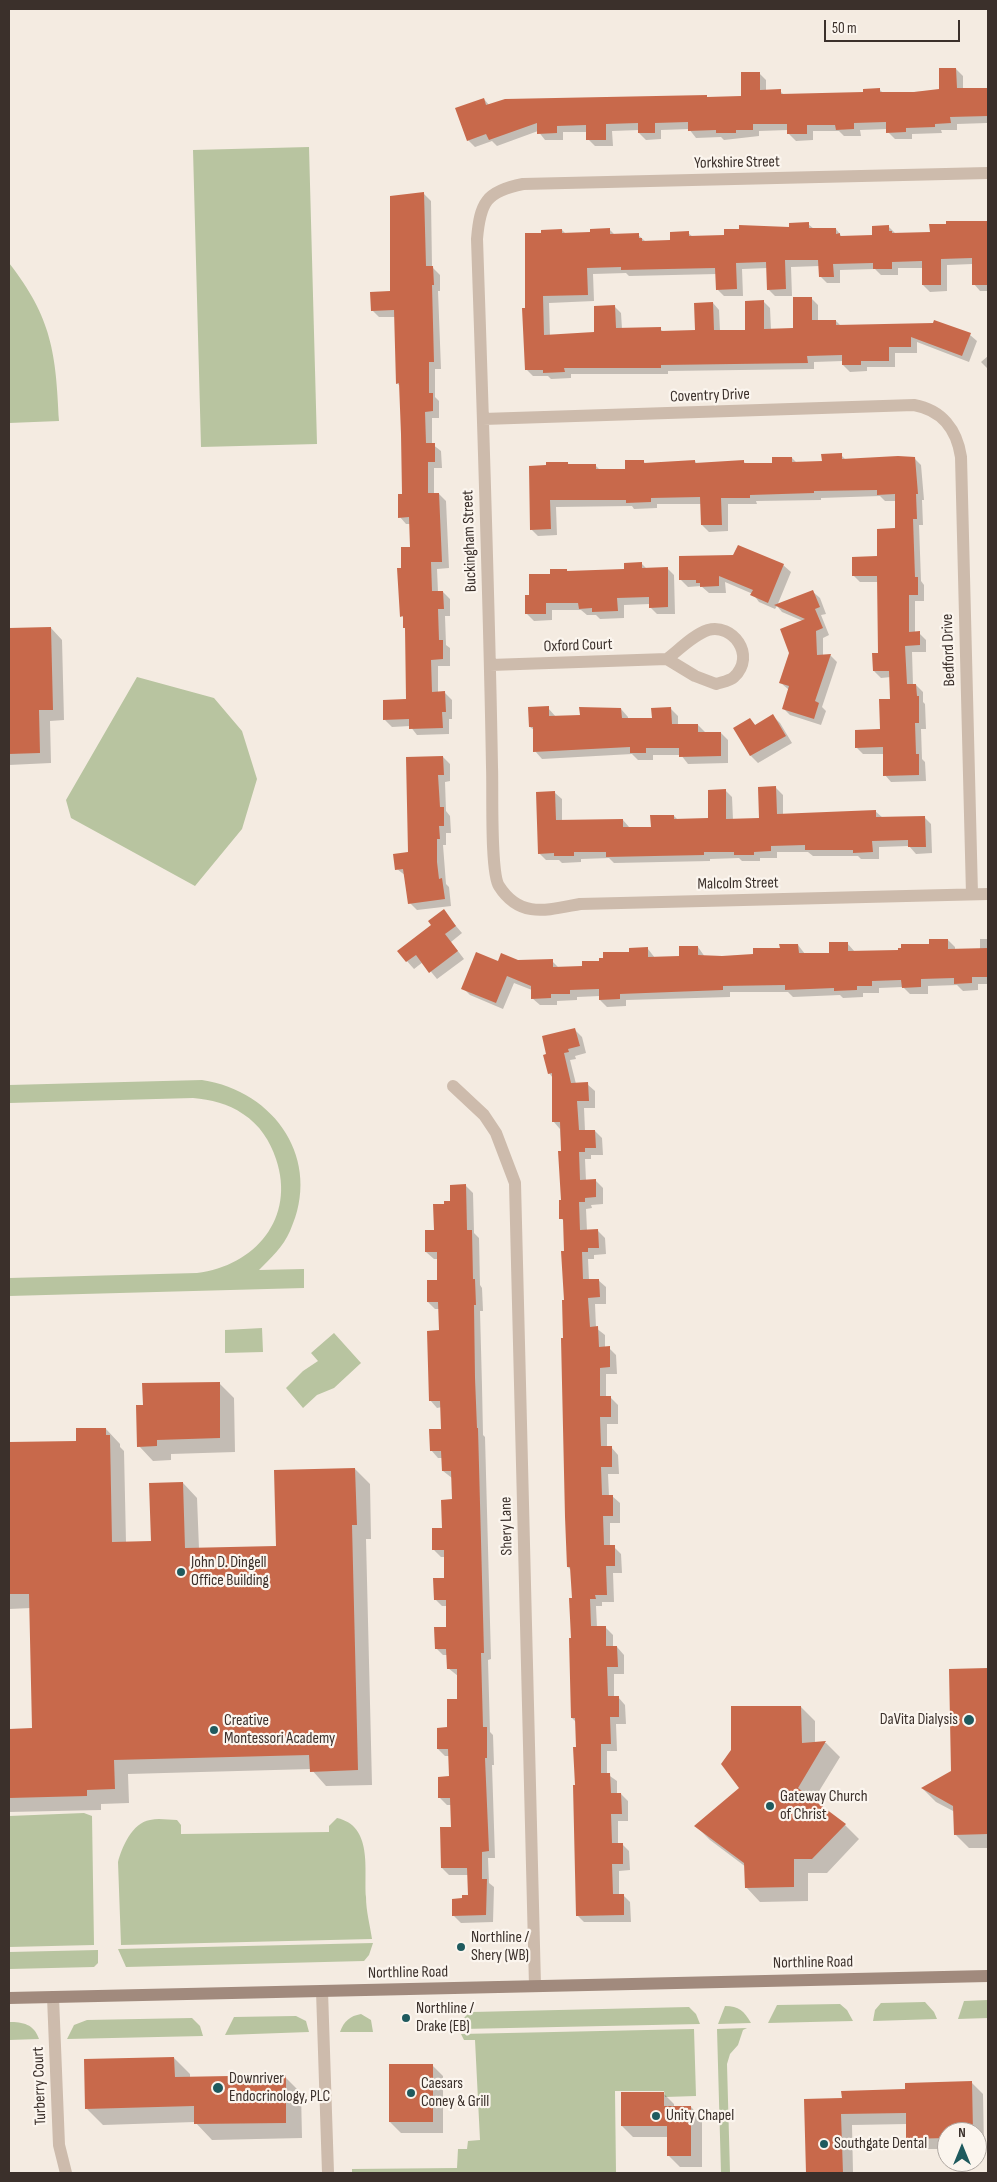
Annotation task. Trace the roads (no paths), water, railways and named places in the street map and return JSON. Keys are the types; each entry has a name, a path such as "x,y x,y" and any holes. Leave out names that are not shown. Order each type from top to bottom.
{"main road":[{"name":"Northline Road","path":"9,1998 988,1976"}],"street":[{"name":"Yorkshire Street","path":"490,198 507,188 523,184 988,173"},
{"name":"Buckingham Street","path":"490,198 482,208 477,239 490,665 493,864 498,885"},
{"name":"Coventry Drive","path":"483,419 914,405 926,407 937,414"},
{"name":"Bedford Drive","path":"937,414 951,427 960,446 961,457 972,894"},
{"path":"710,630 726,632 738,640 744,653 742,666 733,678 716,684 695,676 667,659 694,638 710,630"},
{"name":"Oxford Court","path":"490,665 667,659"},
{"name":"Malcolm Street","path":"498,885 517,905 536,911 580,904 988,894"},
{"name":"Shery Lane","path":"453,1086 484,1115 496,1133 515,1183 535,1986"},
{"path":"322,1990 328,2173"},
{"name":"Turberry Court","path":"53,1997 59,2145 66,2173"}],"place":[{"name":"John D. Dingell Office Building","path":"181,1572"},
{"name":"DaVita Dialysis","path":"969,1720"},
{"name":"Creative Montessori Academy","path":"214,1730"},
{"name":"Gateway Church of Christ","path":"770,1806"},
{"name":"Northline / Shery (WB)","path":"461,1947"},
{"name":"Northline / Drake (EB)","path":"406,2018"},
{"name":"Downriver Endocrinology, PLC","path":"218,2088"},
{"name":"Caesars Coney & Grill","path":"411,2093"},
{"name":"Unity Chapel","path":"656,2116"},
{"name":"Southgate Dental","path":"824,2144"}]}
